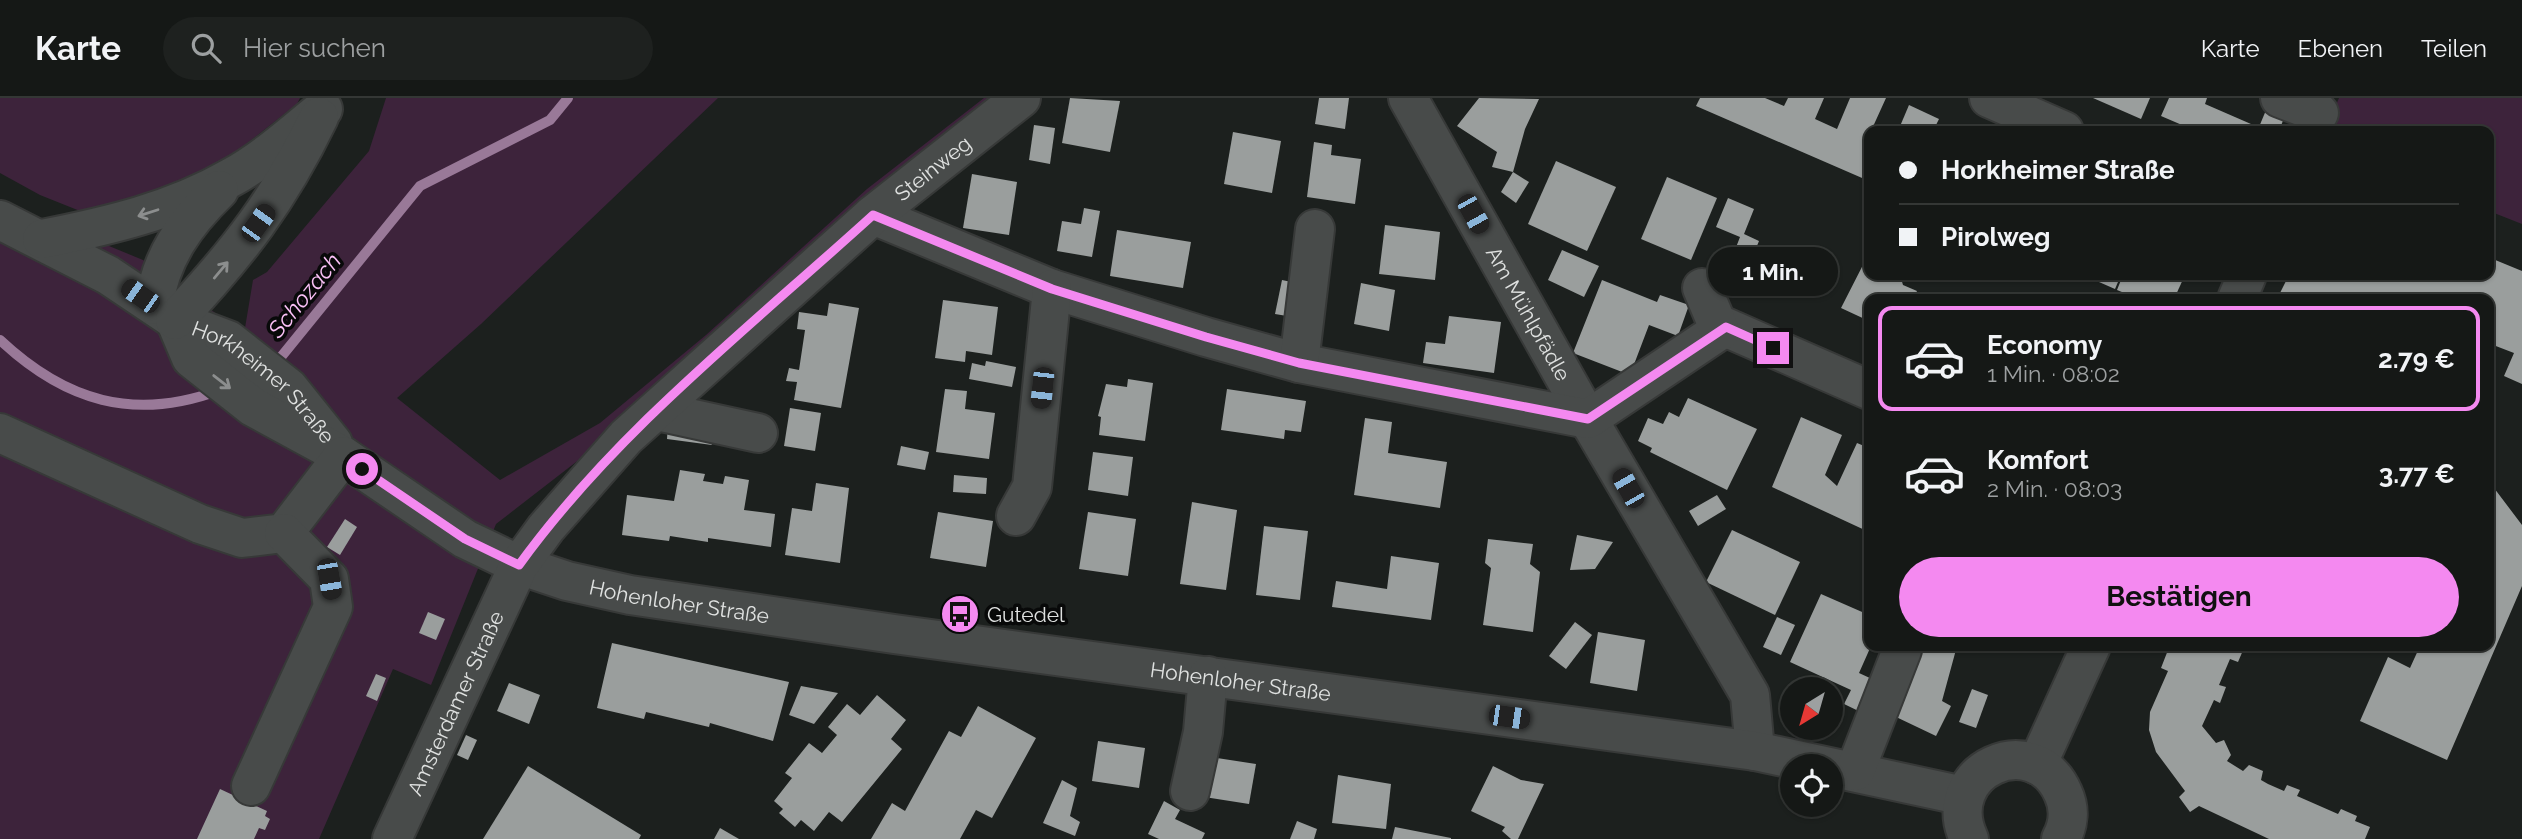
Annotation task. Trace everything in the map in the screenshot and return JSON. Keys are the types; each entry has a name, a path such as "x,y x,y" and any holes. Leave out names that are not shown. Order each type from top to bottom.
{"street":[{"name":"Steinweg","path":"519,565 546,528 626,437 873,215 1021,98"},
{"path":"1989,98 2053,126"},
{"path":"2280,98 2319,114"},
{"name":"Am Mühlpfädle","path":"1409,99 1588,419 1749,695 1755,751"},
{"path":"327,104 292,174 218,274 164,312 156,284 169,251 201,207 233,177 327,104"},
{"path":"42,239 159,210 233,177"},
{"path":"873,215 1052,289 1299,363 1588,419 1726,327 1864,388"},
{"name":"Horkheimer Straße","path":"0,220 42,239 108,275 164,312 228,340 289,388 343,456"},
{"path":"1299,363 1315,229"},
{"path":"1702,288 1720,331"},
{"path":"1016,516 1032,487 1052,289"},
{"name":"Horkheimer Straße","path":"164,312 191,358 253,407 343,456 448,528 519,565"},
{"path":"657,411 758,433"},
{"path":"0,433 200,524 242,538 284,533 343,456"},
{"path":"251,786 333,607 329,579 284,533"},
{"name":"Hohenloher Straße","path":"519,565 567,581 630,595 1755,751 1964,796"},
{"name":"Amsterdamer Straße","path":"392,839 519,565"},
{"path":"1855,771 1902,651"},
{"path":"2037,765 2089,651"},
{"path":"1190,791 1203,732 1208,676"},
{"path":"1969,839 1962,823 1964,796 1975,777 1993,764 2015,759 2037,765 2057,781 2068,804 2071,836"}],"shaded area":[{"path":"0,98 300,98 297,104 212,171 95,217 40,195 0,173"},
{"path":"386,98 718,98 481,324 397,398 500,480 600,423 706,335 867,189 984,98 998,98 620,428 496,524 431,685 393,669 319,839 0,839 0,201 143,260 244,334 253,280 267,272 369,151"},
{"path":"2339,98 2522,98 2522,224 2494,213 2494,126 2327,126"}],"building":[{"path":"1070,98 1120,101 1110,152 1062,143"},
{"path":"1319,98 1349,98 1345,129 1315,124"},
{"path":"1479,98 1539,99 1525,129 1513,172 1492,167 1497,152 1457,126"},
{"path":"1700,98 1765,98 1784,106 1788,98 1824,98 1815,119 1837,129 1850,98 1886,98 1873,126 1864,126 1864,179 1696,106"},
{"path":"2093,98 2150,98 2141,119"},
{"path":"2169,98 2207,98 2205,104 2251,124 2184,126 2161,116"},
{"path":"2269,103 2287,110 2281,126 2259,126"},
{"path":"1909,105 1939,119 1936,126 1900,126"},
{"path":"1034,125 1055,128 1050,164 1029,160"},
{"path":"1233,132 1281,141 1272,193 1224,184"},
{"path":"1314,142 1332,145 1331,155 1361,159 1355,204 1307,197"},
{"path":"1556,161 1616,187 1587,251 1528,224"},
{"path":"1513,172 1529,182 1516,203 1501,192"},
{"path":"972,174 1017,182 1009,235 963,228"},
{"path":"1667,177 1717,198 1691,260 1641,239"},
{"path":"1728,198 1754,209 1744,234 1759,241 1747,270 1730,263 1740,237 1716,227"},
{"path":"1084,208 1100,211 1092,257 1057,251 1062,221 1081,224"},
{"path":"1385,225 1440,232 1435,280 1379,274"},
{"path":"1117,230 1191,242 1183,288 1110,276"},
{"path":"1562,250 1599,266 1584,297 1548,280"},
{"path":"2494,259 2522,271 2522,384 2504,376 2514,353 2494,345 2494,294 2280,294 2286,281 2494,280"},
{"path":"1864,263 1864,280 1902,280 1903,285 1917,291 1916,294 1864,294 1864,319 1841,308"},
{"path":"1282,280 1301,284 1299,318 1275,314"},
{"path":"1602,280 1657,302 1660,295 1689,305 1678,336 1649,325 1630,375 1573,353"},
{"path":"2094,280 2119,280 2115,289"},
{"path":"2121,280 2183,280 2176,294 2127,294 2117,290"},
{"path":"1361,283 1395,290 1389,331 1354,324"},
{"path":"943,300 998,307 992,355 966,351 965,362 935,358"},
{"path":"829,303 859,308 841,408 794,400 797,382 786,381 789,368 799,370 805,330 797,329 799,312 827,316"},
{"path":"1449,316 1501,322 1494,373 1423,363 1426,342 1445,344"},
{"path":"986,361 1016,367 1012,387 969,379 972,363 985,366"},
{"path":"1128,379 1153,383 1145,441 1099,435 1101,417 1098,416 1106,384 1127,387"},
{"path":"945,389 967,391 965,409 995,413 989,459 936,452"},
{"path":"1227,389 1306,401 1301,432 1285,430 1284,439 1221,430"},
{"path":"1688,398 1757,429 1727,490 1650,452 1652,448 1638,441 1648,418 1663,424 1669,412 1679,417"},
{"path":"790,408 821,413 815,451 784,446"},
{"path":"1801,417 1842,435 1825,475 1837,486 1857,443 1864,446 1864,530 1772,487"},
{"path":"1365,418 1392,422 1388,453 1447,462 1440,508 1354,495"},
{"path":"668,423 700,424 712,445 667,439"},
{"path":"901,446 929,452 925,470 897,465"},
{"path":"1093,452 1133,457 1128,496 1088,490"},
{"path":"680,470 705,474 703,481 723,484 725,476 749,480 744,510 775,514 771,547 708,538 708,542 670,536 669,541 622,535 627,495 674,501"},
{"path":"954,475 987,478 986,494 953,492"},
{"path":"816,483 849,488 840,563 785,555 792,508 812,511"},
{"path":"2494,488 2522,525 2522,586 2494,651"},
{"path":"1717,495 1726,509 1698,526 1689,511"},
{"path":"1192,502 1237,510 1226,590 1180,584"},
{"path":"938,512 993,521 986,567 930,558"},
{"path":"1088,512 1136,519 1128,576 1079,569"},
{"path":"345,519 357,527 340,555 327,547"},
{"path":"1264,526 1308,531 1300,600 1256,595"},
{"path":"1732,530 1800,562 1775,615 1706,582"},
{"path":"1577,535 1613,542 1595,569 1570,570"},
{"path":"1488,539 1533,544 1530,564 1540,572 1533,632 1483,625 1491,568 1485,563"},
{"path":"1391,556 1439,563 1431,620 1332,607 1336,581 1387,589"},
{"path":"1821,594 1864,613 1864,651 1869,651 1859,673 1885,685 1871,717 1844,704 1851,690 1843,686 1843,677 1823,677 1790,662"},
{"path":"428,612 445,619 436,640 419,633"},
{"path":"1777,617 1795,625 1781,655 1763,647"},
{"path":"1575,622 1592,635 1566,669 1549,656"},
{"path":"1598,632 1645,640 1637,691 1590,683"},
{"path":"612,643 789,682 773,741 710,723 709,727 646,712 644,719 597,708"},
{"path":"1911,651 1956,651 1942,701 1951,706 1936,736 1894,716"},
{"path":"2168,651 2243,651 2238,662 2230,659 2219,685 2226,687 2220,703 2214,700 2202,726 2216,743 2224,740 2231,755 2227,761 2243,771 2249,765 2263,771 2261,780 2284,791 2287,785 2300,790 2297,796 2338,814 2341,809 2357,816 2355,821 2370,827 2365,839 2269,839 2199,806 2190,812 2179,797 2185,791 2156,752 2149,730 2150,712 2168,671 2161,668"},
{"path":"2418,651 2494,651 2447,760 2360,721 2388,657 2410,668"},
{"path":"376,674 386,678 377,701 366,696"},
{"path":"509,683 540,695 529,724 497,711"},
{"path":"801,686 838,693 814,724 789,715"},
{"path":"1972,689 1988,695 1976,728 1959,722"},
{"path":"877,695 906,720 891,739 902,749 842,822 829,812 814,831 801,820 795,827 779,813 783,809 774,801 792,778 785,773 809,743 822,753 837,735 828,727 847,704 860,715"},
{"path":"978,706 1036,738 992,818 976,810 960,839 871,839 892,803 905,811 949,731 961,737"},
{"path":"466,735 477,740 468,760 457,755"},
{"path":"1098,741 1145,748 1139,788 1092,781"},
{"path":"1204,756 1256,764 1249,804 1198,796"},
{"path":"528,766 641,835 639,839 483,839"},
{"path":"1493,766 1521,780 1544,784 1518,839 1511,839 1502,831 1505,827 1471,811"},
{"path":"1338,775 1391,784 1386,829 1332,823"},
{"path":"1062,780 1077,788 1070,816 1080,822 1075,836 1043,823"},
{"path":"220,789 267,811 265,816 270,819 265,830 259,828 254,839 197,839"},
{"path":"1164,801 1180,810 1175,819 1205,833 1202,839 1159,839 1148,834"},
{"path":"1297,821 1317,829 1314,839 1290,839"},
{"path":"1395,827 1451,838 1451,839 1392,839"},
{"path":"720,828 739,839 714,839"}],"waterway":[{"name":"Schozach","path":"271,363 281,357 420,186 550,120 568,98"},
{"name":"Schozach","path":"0,340 50,378 75,391 102,400 158,404 189,400 220,390"}],"place":[{"name":"Gutedel","path":"960,614"}],"route":[{"path":"362,469 465,539 519,565 546,528 626,437 873,215 1052,289 1206,337 1299,363 1588,419 1726,327 1773,348"}]}
